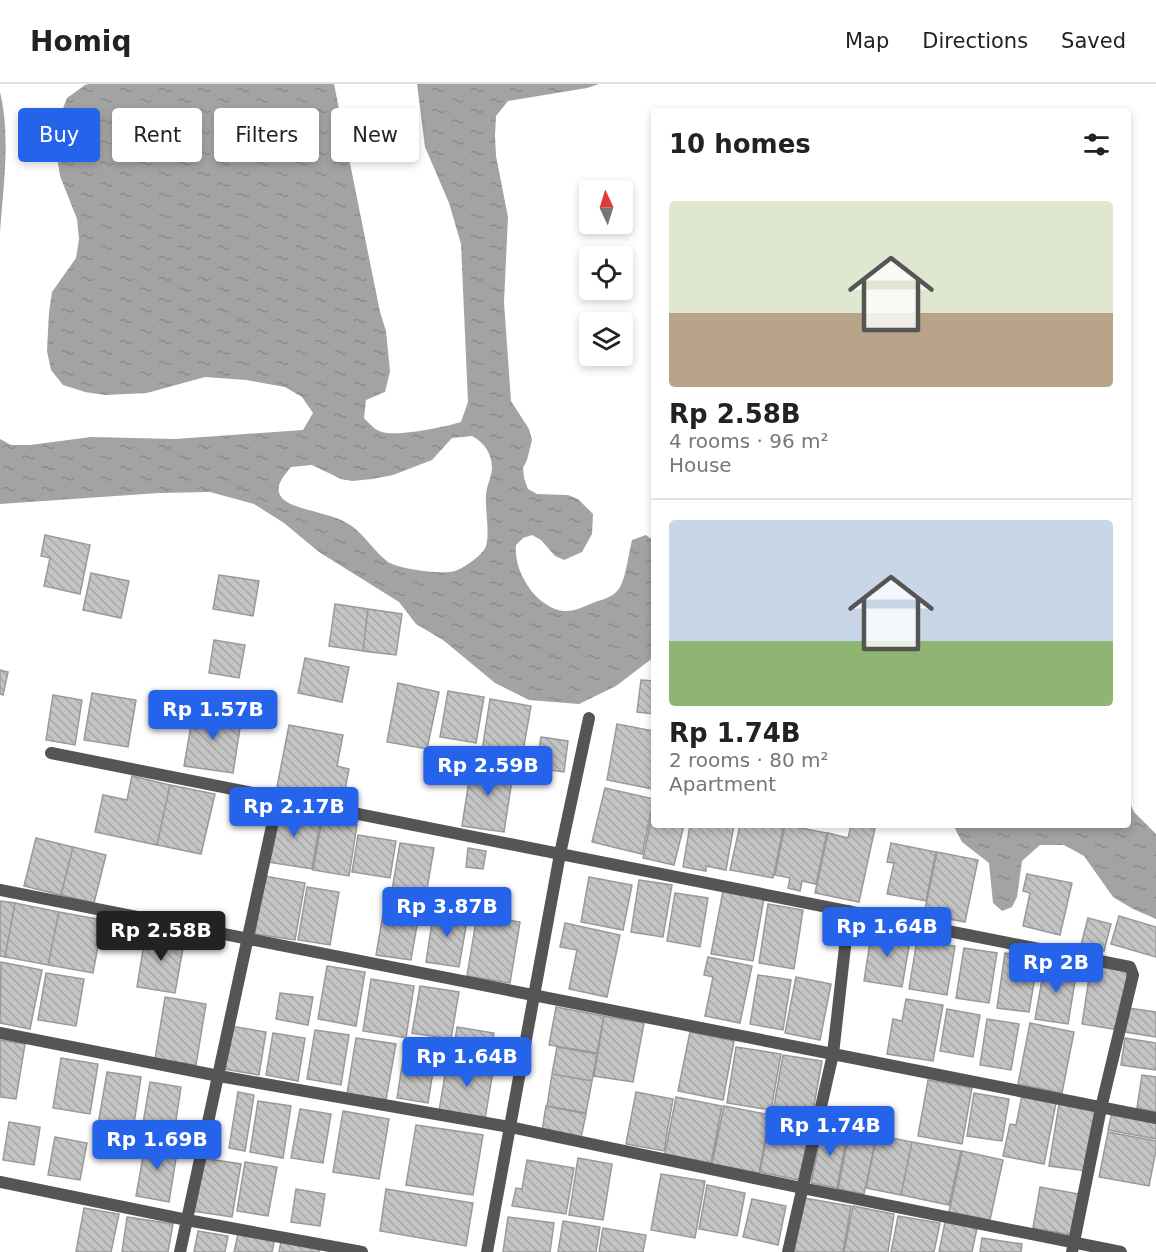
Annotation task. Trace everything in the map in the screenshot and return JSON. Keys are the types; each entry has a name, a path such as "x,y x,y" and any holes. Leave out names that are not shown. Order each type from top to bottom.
{"street":[{"path":"487,1252 560,854 589,718"},
{"path":"51,753 1130,967 1133,975 1101,1108 1073,1247"},
{"path":"180,1252 278,798"},
{"path":"0,890 1156,1118"},
{"path":"788,1252 833,1053 849,911"},
{"path":"0,1033 219,1076 510,1127 1073,1247 1122,1252"},
{"path":"0,1182 187,1220 362,1252"}],"water":[{"path":"89,84 334,84 339,108 331,108 331,162 350,162 380,312 386,331 390,371 385,392 366,400 364,418 379,431 407,433 461,422 468,402 461,244 449,203 425,147 417,84 599,84 508,101 496,116 496,156 508,217 504,302 511,401 529,429 532,440 523,468 524,478 528,489 537,494 568,495 578,499 593,514 592,534 582,552 564,560 555,556 541,540 532,535 523,538 516,545 516,555 522,577 536,596 554,608 572,611 616,592 621,585 632,540 646,535 651,539 651,659 616,686 579,704 529,700 495,683 443,640 416,624 399,602 319,552 284,523 254,504 210,492 159,493 0,504 0,439 11,445 30,445 91,437 175,439 303,430 313,413 302,397 285,387 246,380 205,377 147,393 105,395 63,385 51,370 47,351 49,312 52,292 76,258 79,239 77,219 60,176 58,162 100,162 100,108 63,108 67,98","holes":["472,436 487,450 491,458 492,469 486,496 486,546 478,557 455,571 431,572 394,565 382,557 351,526 338,519 287,502 282,498 279,490 280,482 291,467 312,465 341,479 352,481 393,475 432,460 452,438"]},
{"path":"0,92 6,145 0,233"},
{"path":"1131,806 1134,812 1156,834 1156,919 1113,897 1084,856 1064,845 1040,845 1022,861 1017,897 1012,907 1002,911 993,903 989,863 962,842 955,828 1131,828"}],"building":[{"path":"45,535 90,545 80,594 44,586 50,558 41,556"},
{"path":"91,573 129,581 121,618 83,610"},
{"path":"219,575 259,581 253,616 213,609"},
{"path":"335,604 368,609 363,651 329,646"},
{"path":"368,609 402,614 396,655 363,651"},
{"path":"214,640 245,645 239,678 209,673"},
{"path":"305,658 349,667 342,702 298,693"},
{"path":"0,670 8,672 3,695 0,694"},
{"path":"641,680 651,681 651,714 637,712"},
{"path":"398,683 439,692 427,749 387,742"},
{"path":"448,691 484,697 476,743 440,737"},
{"path":"92,693 136,700 128,747 84,740"},
{"path":"53,695 82,700 75,745 46,740"},
{"path":"490,699 531,706 522,757 482,751"},
{"path":"194,708 242,715 233,773 184,766"},
{"path":"617,724 651,730 651,789 607,780"},
{"path":"289,725 343,735 337,766 349,769 342,805 276,792"},
{"path":"541,737 568,741 564,772 536,768"},
{"path":"472,761 514,767 504,832 462,826"},
{"path":"132,776 170,785 157,845 95,832 103,795 127,800"},
{"path":"170,785 215,794 201,854 157,845"},
{"path":"605,788 651,798 651,813 642,854 592,842"},
{"path":"276,808 321,815 312,869 267,862"},
{"path":"322,820 357,825 349,876 313,870"},
{"path":"651,821 651,828 683,828 674,865 643,858"},
{"path":"690,828 733,828 726,870 706,866 706,871 683,867"},
{"path":"739,828 783,828 773,878 730,870"},
{"path":"784,828 801,828 827,833 816,884 802,881 800,891 788,888 790,878 775,875"},
{"path":"850,828 875,828 859,902 815,893 828,833 848,838"},
{"path":"358,835 396,841 390,878 352,872"},
{"path":"36,838 73,847 61,895 24,886"},
{"path":"400,843 434,848 425,901 391,896"},
{"path":"891,843 936,852 926,901 887,894 894,863 887,862"},
{"path":"73,847 106,855 94,903 61,895"},
{"path":"468,848 486,851 483,869 466,867"},
{"path":"937,852 978,860 965,922 924,914"},
{"path":"1027,874 1072,883 1060,935 1023,926 1030,893 1023,891"},
{"path":"264,876 305,883 295,940 255,934"},
{"path":"589,877 632,885 623,930 581,922"},
{"path":"639,880 672,885 663,937 631,932"},
{"path":"307,887 339,892 330,945 298,940"},
{"path":"723,891 764,898 753,961 711,954"},
{"path":"675,893 708,898 700,947 667,941"},
{"path":"0,901 15,903 5,957 0,956"},
{"path":"15,903 59,912 48,965 5,957"},
{"path":"385,903 420,908 411,960 376,955"},
{"path":"768,904 803,910 794,969 759,963"},
{"path":"434,910 468,915 459,967 426,962"},
{"path":"59,912 103,920 93,973 48,965"},
{"path":"477,915 520,922 510,983 467,976"},
{"path":"1119,916 1156,927 1156,957 1111,944"},
{"path":"1088,918 1111,924 1104,951 1081,945"},
{"path":"565,923 620,935 607,997 569,989 577,950 560,947"},
{"path":"872,929 911,935 902,987 864,981"},
{"path":"146,931 185,937 175,993 137,987"},
{"path":"917,940 955,946 947,995 909,989"},
{"path":"964,948 997,953 989,1003 956,998"},
{"path":"1005,953 1038,959 1029,1012 997,1008"},
{"path":"708,957 752,966 740,1023 705,1016 713,977 704,975"},
{"path":"1,962 42,970 30,1029 0,1023"},
{"path":"1045,963 1077,969 1068,1024 1035,1019"},
{"path":"1091,965 1128,971 1118,1030 1082,1024"},
{"path":"327,966 365,972 356,1026 318,1019"},
{"path":"46,973 84,979 76,1026 38,1020"},
{"path":"758,975 791,980 783,1030 750,1024"},
{"path":"796,977 831,984 820,1040 785,1033"},
{"path":"371,979 414,986 406,1038 363,1031"},
{"path":"420,986 459,992 451,1039 412,1033"},
{"path":"280,993 313,997 308,1025 276,1019"},
{"path":"165,997 206,1004 196,1065 155,1059"},
{"path":"906,999 943,1005 933,1061 887,1054 893,1019 902,1021"},
{"path":"556,1007 604,1016 597,1053 549,1045"},
{"path":"1128,1008 1156,1012 1156,1037 1125,1032"},
{"path":"947,1009 980,1015 973,1057 940,1051"},
{"path":"604,1016 644,1023 633,1082 594,1076"},
{"path":"987,1019 1019,1024 1011,1070 980,1065"},
{"path":"1030,1023 1074,1032 1062,1093 1018,1084"},
{"path":"230,1026 266,1032 259,1075 223,1069"},
{"path":"457,1027 494,1033 489,1059 453,1053"},
{"path":"315,1030 349,1035 341,1085 307,1079"},
{"path":"690,1032 734,1041 723,1100 678,1091"},
{"path":"273,1033 305,1038 298,1081 266,1075"},
{"path":"356,1038 396,1044 386,1100 347,1094"},
{"path":"1125,1038 1156,1043 1156,1070 1121,1065"},
{"path":"0,1040 25,1044 16,1099 0,1097"},
{"path":"405,1047 436,1052 428,1103 397,1098"},
{"path":"557,1047 597,1054 592,1081 552,1074"},
{"path":"736,1047 781,1054 771,1110 727,1103"},
{"path":"783,1055 822,1061 812,1117 773,1111"},
{"path":"448,1057 494,1065 485,1119 439,1111"},
{"path":"61,1058 98,1064 90,1114 53,1108"},
{"path":"107,1072 141,1077 133,1131 98,1125"},
{"path":"552,1074 592,1081 586,1113 547,1106"},
{"path":"1142,1075 1156,1077 1156,1112 1137,1108"},
{"path":"928,1080 972,1088 962,1144 918,1136"},
{"path":"150,1082 181,1087 173,1140 141,1135"},
{"path":"238,1092 254,1095 245,1151 229,1148"},
{"path":"636,1092 673,1099 664,1151 626,1144"},
{"path":"974,1093 1009,1099 1002,1141 967,1136"},
{"path":"1022,1096 1056,1103 1044,1164 1003,1156 1010,1124 1016,1125"},
{"path":"676,1097 722,1106 711,1163 665,1154"},
{"path":"258,1101 291,1106 283,1158 250,1152"},
{"path":"1059,1104 1097,1110 1087,1171 1049,1166"},
{"path":"546,1106 586,1114 581,1138 542,1131"},
{"path":"724,1106 770,1115 759,1173 712,1164"},
{"path":"300,1109 331,1114 323,1163 291,1158"},
{"path":"343,1111 389,1119 379,1179 333,1172"},
{"path":"1112,1112 1156,1120 1156,1139 1108,1130"},
{"path":"771,1115 811,1122 799,1180 760,1172"},
{"path":"9,1122 40,1127 34,1165 3,1160"},
{"path":"851,1124 878,1129 864,1194 838,1189"},
{"path":"416,1125 483,1135 473,1195 406,1185"},
{"path":"823,1125 848,1130 837,1188 811,1183"},
{"path":"1108,1132 1156,1141 1149,1186 1099,1177"},
{"path":"877,1135 912,1142 901,1195 866,1188"},
{"path":"55,1137 87,1143 80,1180 48,1175"},
{"path":"146,1140 178,1146 169,1202 136,1196"},
{"path":"912,1142 961,1151 949,1205 901,1195"},
{"path":"962,1151 1003,1160 990,1220 949,1212"},
{"path":"202,1158 241,1164 232,1217 193,1211"},
{"path":"578,1158 612,1164 603,1220 569,1215"},
{"path":"527,1160 574,1168 566,1214 512,1206 516,1188 522,1189"},
{"path":"245,1162 277,1167 268,1216 237,1211"},
{"path":"661,1174 705,1181 695,1238 651,1230"},
{"path":"707,1185 745,1193 737,1236 699,1229"},
{"path":"1040,1187 1079,1194 1071,1235 1033,1228"},
{"path":"296,1189 325,1194 320,1226 291,1222"},
{"path":"386,1189 473,1203 466,1246 380,1231"},
{"path":"804,1198 851,1206 843,1252 794,1252"},
{"path":"752,1199 786,1206 778,1245 743,1237"},
{"path":"853,1206 894,1214 888,1252 844,1252"},
{"path":"84,1208 119,1214 111,1252 76,1252"},
{"path":"898,1216 940,1223 934,1252 891,1252"},
{"path":"127,1217 173,1224 168,1252 122,1252"},
{"path":"508,1217 554,1223 550,1252 503,1252"},
{"path":"563,1221 600,1227 596,1252 558,1252"},
{"path":"945,1222 977,1228 972,1252 939,1252"},
{"path":"603,1228 646,1235 643,1252 599,1252"},
{"path":"198,1231 228,1236 225,1252 194,1252"},
{"path":"238,1234 274,1242 272,1252 234,1252"},
{"path":"982,1238 1022,1244 1021,1252 980,1252"},
{"path":"281,1241 320,1248 319,1252 279,1252"}]}
